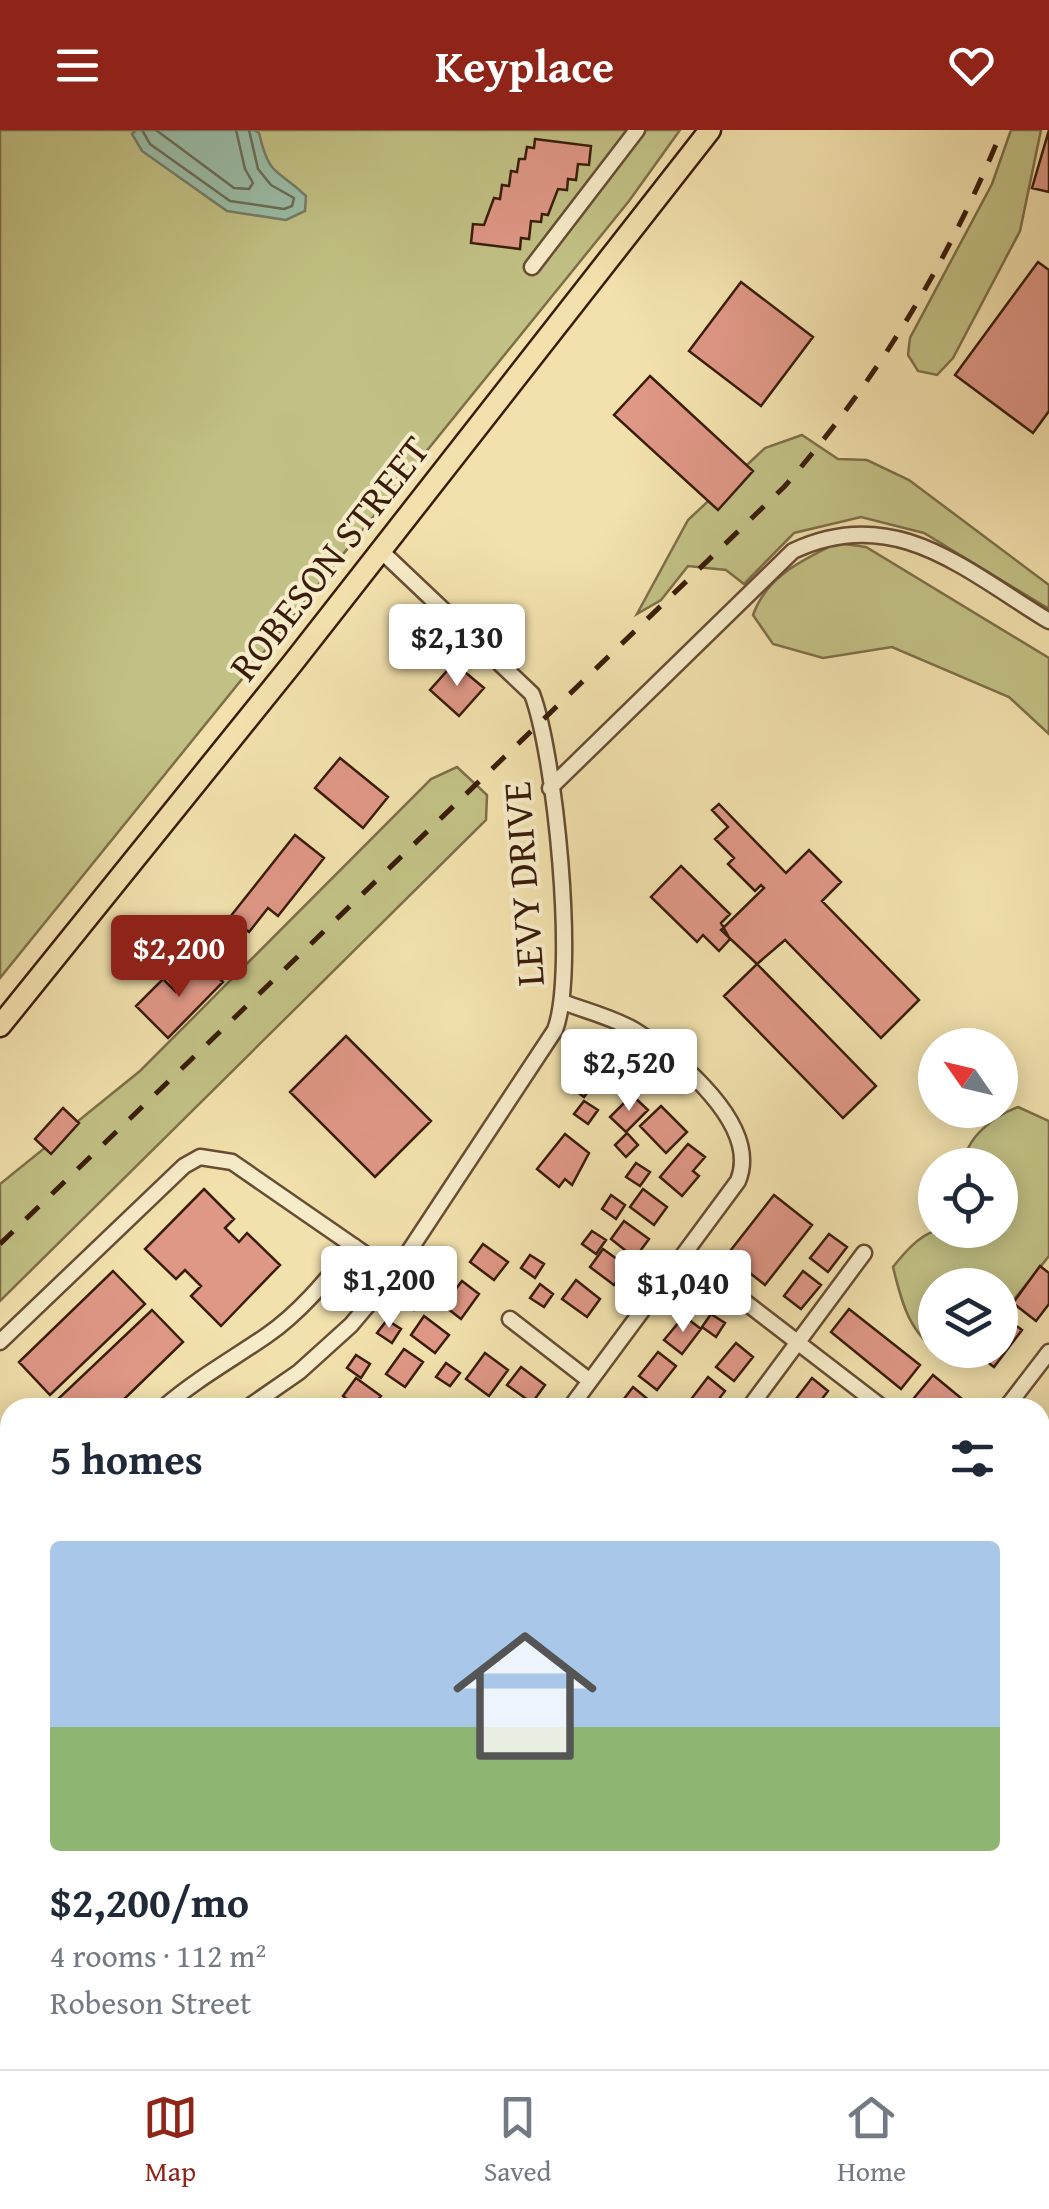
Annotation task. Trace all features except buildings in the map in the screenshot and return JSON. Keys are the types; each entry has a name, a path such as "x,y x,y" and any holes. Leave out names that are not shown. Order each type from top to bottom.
{"main road":[{"name":"ROBESON STREET","path":"0,1026 621,248 710,130"}],"street":[{"path":"532,268 638,130"},
{"path":"550,788 794,551 815,541 858,532 905,538 1049,621"},
{"name":"LEVY DRIVE","path":"261,1398 299,1372 350,1325 394,1274 555,1030 563,1002 566,950 550,788 543,723 532,694 379,550"},
{"path":"563,1002 633,1029 691,1073 737,1132 744,1154 738,1181 577,1398"},
{"path":"0,1342 184,1166 200,1158 232,1162 394,1274"},
{"path":"173,1398 194,1380 269,1334 318,1289 354,1246"},
{"path":"756,1398 864,1253"},
{"path":"684,1255 870,1398"},
{"path":"510,1319 590,1381"},
{"path":"1014,1398 1049,1352"}],"shaded area":[{"path":"0,130 680,130 629,201 0,978"},
{"path":"1011,130 1041,130 1020,231 953,358 937,375 918,371 908,355 910,338 992,184"},
{"path":"802,435 838,459 867,460 909,480 1049,585 1049,609 924,533 861,517 794,533 744,584 726,570 688,566 661,600 637,614 688,520 765,448"},
{"path":"837,543 866,547 1049,658 1049,734 1009,697 892,647 823,658 773,644 753,615 759,601 787,571"},
{"path":"457,767 487,795 486,820 0,1301 0,1184 140,1071 431,779"},
{"path":"1018,1107 1049,1121 1049,1256 1018,1295 1018,1268 918,1268 918,1333 901,1297 893,1267 917,1241 918,1248 1018,1248 1018,1148 969,1148 983,1129 1018,1128"}],"water":[{"path":"136,130 254,130 259,133 271,166 306,196 305,211 286,220 227,211 142,151 132,134"}],"railway":[{"path":"0,1244 784,487 850,404 908,318 958,227 1002,130"}]}
